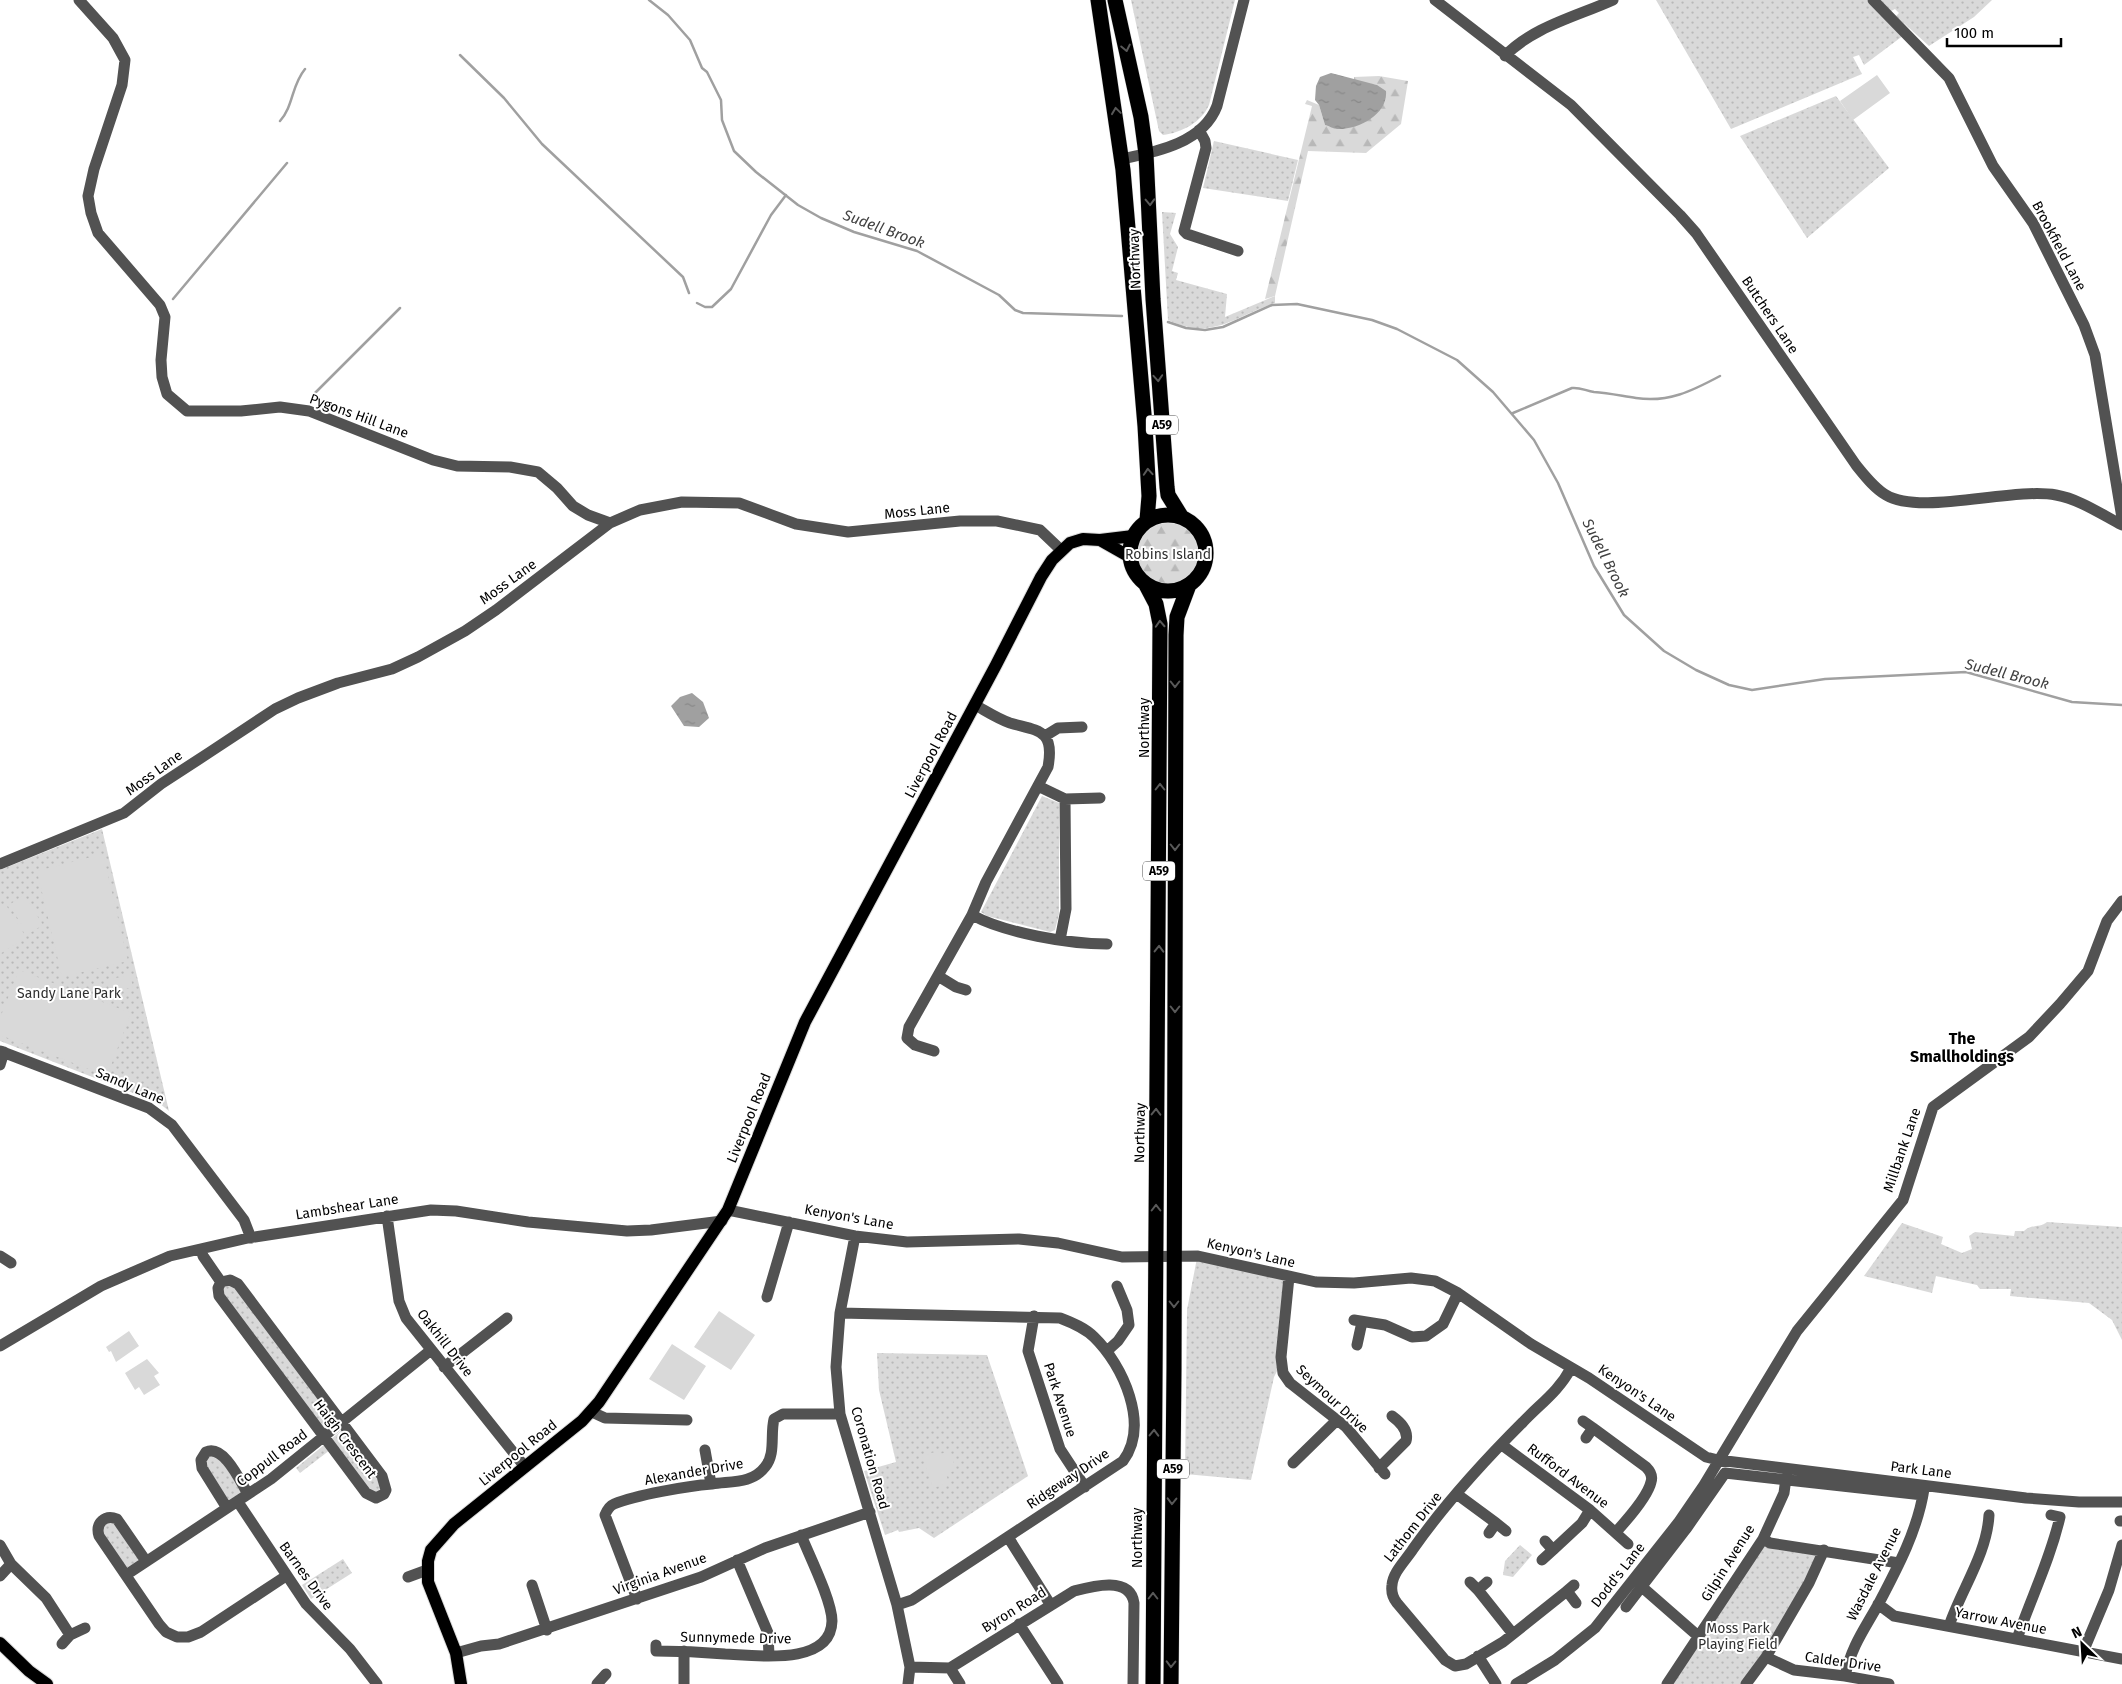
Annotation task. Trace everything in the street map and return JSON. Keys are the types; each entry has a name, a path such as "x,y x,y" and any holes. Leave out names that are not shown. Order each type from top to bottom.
{"highway":[{"name":"Northway","path":"1098,0 1122,159 1136,300 1149,496 1147,520"},
{"name":"Northway","path":"1115,0 1141,116 1146,154 1152,299 1167,486 1168,495 1181,516"},
{"path":"1130,557 1133,536 1147,520 1167,514 1181,516"},
{"name":"A59","path":"1171,1684 1176,635 1177,617 1188,585 1201,572 1206,553 1205,543 1199,530 1181,516"},
{"name":"A59","path":"1130,557 1135,573 1146,585"},
{"name":"Northway","path":"1146,585 1158,607 1160,624 1153,1684"},
{"path":"1146,585 1164,591 1176,590 1188,585"}],"main road":[{"name":"Liverpool Road","path":"460,1684 456,1653 431,1593 427,1570 431,1550 446,1532 592,1412 725,1215 805,1022 975,705 1030,595 1061,550 1070,543 1083,539 1100,540 1133,536"},
{"path":"1100,540 1130,557"},
{"path":"2,1650 47,1684"}],"street":[{"name":"Pygons Hill Lane","path":"79,0 113,38 125,60 122,86 94,169 88,196 90,214 98,232 156,300 166,317 161,360 162,377 167,394 187,411 241,411 280,407 308,411 433,460 457,466 510,468 538,472 557,488 573,506 588,515 610,523"},
{"path":"1122,159 1146,154 1176,144 1199,130 1211,119 1217,106 1244,0"},
{"name":"Butchers Lane","path":"1435,0 1505,56 1571,105 1696,233 1856,465 1873,485 1886,495 1915,503 2019,494 2056,495 2072,500 2122,525"},
{"path":"1505,56 1535,34 1613,0"},
{"name":"Brookfield Lane","path":"1873,0 1949,78 1993,166 2033,223 2084,325 2095,355 2122,518"},
{"path":"1199,130 1205,141 1206,148 1184,231 1187,234 1238,251"},
{"name":"Moss Lane","path":"0,864 124,814 161,784 275,709 322,689 392,669 465,631 551,570 610,523 624,515 661,504 722,501 739,503 796,524 831,531 868,531 980,520 1011,523 1040,530 1061,550"},
{"path":"934,1051 915,1045 907,1038 909,1027 972,915 986,882 1048,767 1050,754 1045,736 1034,728 1009,722 975,705"},
{"path":"1045,736 1058,728 1082,727"},
{"path":"1038,786 1065,799 1100,798"},
{"path":"1060,940 1066,909 1065,799"},
{"name":"Millbank Lane","path":"1718,1460 1797,1331 1903,1200 1933,1107 2029,1037 2060,1004 2088,971 2107,921 2122,901"},
{"path":"972,915 987,924 1060,940 1083,944 1107,944"},
{"path":"938,976 956,987 966,990"},
{"path":"0,1064 2,1051"},
{"name":"Sandy Lane","path":"2,1051 149,1108 162,1115 172,1125 244,1220 251,1238"},
{"name":"Lambshear Lane","path":"0,1346 101,1286 170,1256 251,1238 431,1210 456,1210 528,1222 627,1231 651,1230 725,1215"},
{"name":"Kenyon's Lane","path":"725,1215 789,1222 855,1236 907,1242 1019,1239 1058,1243 1113,1256 1198,1256 1289,1277 1337,1284 1423,1279 1445,1285 1531,1344 1655,1421 1696,1452 1718,1460"},
{"name":"Oakhill Drive","path":"386,1216 400,1307 409,1323 525,1467"},
{"path":"767,1297 766,1283 789,1222"},
{"name":"Coronation Road","path":"855,1236 840,1312 836,1367 840,1414 897,1605 910,1667 908,1684"},
{"name":"Haigh Crescent","path":"201,1248 203,1256 221,1282"},
{"name":"Seymour Drive","path":"1289,1277 1281,1357 1283,1373 1290,1383 1350,1432 1382,1471 1406,1441 1406,1431 1398,1417"},
{"name":"Haigh Crescent","path":"230,1280 238,1284 342,1423 385,1481 386,1490 381,1497 370,1496 366,1493 219,1296 218,1288 221,1282 230,1280"},
{"path":"1107,1351 1118,1341 1129,1325 1127,1310 1117,1286"},
{"path":"1356,1349 1358,1321 1385,1326 1412,1337 1426,1336 1443,1324 1458,1293"},
{"name":"Ridgeway Drive","path":"840,1312 1060,1318 1072,1322 1085,1330 1107,1351 1129,1397 1134,1425 1133,1443 1123,1461 912,1600 897,1605"},
{"name":"Park Avenue","path":"1034,1316 1028,1350 1060,1449 1085,1487"},
{"path":"444,1367 507,1318"},
{"name":"Coppull Road","path":"126,1575 238,1502 325,1437 431,1350"},
{"name":"Lathom Drive","path":"1478,1656 1460,1665 1451,1664 1446,1660 1397,1603 1392,1591 1392,1584 1398,1570 1419,1541 1502,1446 1558,1388 1571,1368"},
{"path":"592,1412 605,1418 687,1420"},
{"name":"Alexander Drive","path":"637,1599 605,1515 608,1508 614,1504 655,1494 711,1484 742,1481 754,1477 766,1467 771,1455 771,1430 774,1419 783,1414 840,1414"},
{"path":"1290,1449 1296,1460 1337,1420"},
{"path":"1583,1421 1590,1433 1646,1467 1651,1475 1651,1484 1628,1519 1616,1532"},
{"name":"Rufford Avenue","path":"1502,1446 1590,1510 1628,1544"},
{"path":"227,1508 202,1468 201,1460 206,1452 215,1450 223,1454 248,1494"},
{"path":"705,1450 711,1484"},
{"name":"Park Lane","path":"1718,1460 1924,1490"},
{"name":"Dodd's Lane","path":"1626,1607 1642,1587 1682,1526 1718,1460"},
{"name":"Park Lane","path":"1725,1473 2059,1501 2122,1502"},
{"name":"Dodd's Lane","path":"1516,1684 1556,1660 1595,1628 1725,1473"},
{"name":"Gilpin Avenue","path":"1667,1684 1763,1539 1784,1493 1786,1478"},
{"name":"Wasdale Avenue","path":"1845,1676 1852,1650 1878,1604 1912,1536 1924,1490"},
{"path":"1458,1495 1506,1531"},
{"name":"Barnes Drive","path":"238,1502 312,1612 350,1649 377,1684"},
{"path":"1542,1560 1549,1546 1582,1523 1590,1510"},
{"name":"Virginia Avenue","path":"456,1653 481,1646 499,1644 547,1630 701,1577 737,1560 801,1535 870,1512"},
{"path":"1949,1626 1980,1552 1990,1516"},
{"path":"146,1561 120,1521 110,1517 103,1519 98,1525 99,1536 163,1628 171,1635 182,1637 201,1632 286,1576"},
{"path":"2016,1640 2040,1584 2060,1517"},
{"path":"1489,1533 1496,1523"},
{"name":"Sunnymede Drive","path":"656,1645 656,1650 769,1656 797,1654 822,1644 831,1630 832,1613 801,1535"},
{"path":"1008,1537 1050,1604"},
{"path":"1763,1539 1770,1543 1899,1563"},
{"path":"0,1545 12,1564 46,1598 66,1640 85,1628"},
{"path":"2083,1652 2109,1590 2122,1545"},
{"path":"1746,1684 1766,1657 1810,1583 1824,1550"},
{"path":"737,1560 768,1633 769,1656"},
{"path":"0,1576 12,1564"},
{"path":"408,1577 427,1570"},
{"path":"532,1585 547,1630"},
{"path":"1478,1585 1513,1634"},
{"name":"Byron Road","path":"950,1668 1050,1604 1074,1591 1096,1586 1118,1586 1128,1589 1133,1597 1133,1684"},
{"path":"1642,1587 1698,1636"},
{"path":"1496,1684 1478,1656 1513,1634 1570,1588 1576,1603"},
{"name":"Yarrow Avenue","path":"1878,1604 1894,1616 2122,1659"},
{"path":"1019,1624 1058,1684"},
{"path":"684,1652 684,1684"},
{"name":"Calder Drive","path":"1766,1657 1794,1670 1822,1679 1845,1676 1890,1684"},
{"path":"910,1667 950,1668 960,1684"},
{"path":"597,1684 606,1674"}],"green space":[{"path":"1131,0 1235,0 1209,105 1201,117 1190,126 1177,132 1163,135 1159,131"},
{"path":"1656,0 1867,0 1904,35 1864,65 1859,55 1853,57 1862,74 1731,129"},
{"path":"1880,0 1992,0 1974,17 1929,46 1896,16 1899,13 1895,9 1891,11"},
{"path":"1877,75 1890,93 1853,120 1840,101"},
{"path":"1379,76 1408,81 1401,124 1366,153 1308,151 1275,296 1265,299 1312,106 1305,104 1307,100 1319,105 1325,125 1337,129 1363,123 1377,85 1354,81 1354,77"},
{"path":"1836,96 1889,168 1807,238 1740,136"},
{"path":"1214,141 1298,160 1288,201 1203,188"},
{"path":"1162,212 1176,213 1170,234 1178,247 1172,271 1178,273 1176,280 1227,294 1225,317 1275,296 1275,303 1223,325 1211,328 1184,326 1168,320"},
{"name":"Robins Island","path":"1168,523 1180,525 1190,532 1197,542 1199,554 1197,566 1190,576 1180,583 1168,585 1156,583 1146,576 1139,566 1137,554 1139,542 1146,532 1156,525"},
{"path":"1042,796 1059,803 1059,914 1055,930 1050,932 987,916 981,912"},
{"name":"Sandy Lane Park","path":"102,829 169,1111 159,1103 0,1041 0,870"},
{"path":"103,854 128,961 62,977 37,871"},
{"path":"24,895 43,925 28,934 9,905"},
{"path":"6,905 26,937 0,954 0,909"},
{"path":"19,970 131,1013 107,1076 0,1035 0,1018"},
{"path":"130,975 133,987 110,993 107,980"},
{"path":"2047,1222 2122,1227 2122,1340 2112,1320 2089,1303 2010,1296 2011,1289 1980,1289 1977,1285 1936,1276 1932,1293 1864,1276 1902,1223 1943,1237 1941,1244 1962,1253 1972,1249 1969,1236 1975,1232 2014,1236 2015,1231 2024,1231 2030,1227"},
{"path":"1197,1258 1286,1279 1280,1365 1274,1377 1251,1480 1185,1474 1187,1310"},
{"path":"232,1284 336,1420 323,1431 227,1303 222,1288"},
{"path":"719,1311 755,1335 731,1370 694,1347"},
{"path":"129,1331 139,1346 116,1362 111,1351 109,1352 106,1347"},
{"path":"672,1344 706,1366 684,1400 649,1379"},
{"path":"877,1353 987,1355 1028,1476 934,1538 919,1528 899,1532 898,1530 885,1535 864,1471 896,1462 879,1390"},
{"path":"147,1359 159,1373 154,1376 160,1385 144,1395 139,1387 135,1390 125,1373"},
{"path":"342,1430 382,1486 378,1493 371,1492 330,1440"},
{"path":"324,1445 330,1450 300,1473 296,1468"},
{"path":"938,1451 940,1454 950,1451 956,1470 946,1474 949,1483 933,1488 922,1456"},
{"path":"207,1456 220,1457 241,1492 228,1502 204,1461"},
{"path":"112,1521 139,1556 139,1561 126,1568 102,1535 102,1526"},
{"name":"Moss Park Playing Field","path":"1762,1542 1821,1552 1816,1565 1743,1684 1669,1684"},
{"path":"1520,1545 1532,1555 1513,1577 1503,1575 1505,1561"},
{"path":"343,1559 352,1573 311,1599 302,1585"}],"water":[{"path":"1331,73 1377,85 1386,91 1382,107 1370,119 1354,127 1337,129 1325,125 1319,105 1315,100 1316,86 1320,77"},
{"path":"692,693 703,702 709,718 699,727 684,726 671,706 680,697"}],"waterway":[{"name":"Sudell Brook","path":"649,0 668,15 690,40 702,68 707,72 721,100 722,120 734,151 756,172 798,205 821,218 854,232 917,251 999,295 1015,310 1023,313 1122,316"},
{"path":"460,55 504,98 542,144 683,277 689,293"},
{"path":"280,121 288,109 297,82 305,69"},
{"path":"173,299 287,163"},
{"path":"697,303 705,307 712,307 731,289 771,215 786,195"},
{"name":"Sudell Brook","path":"1168,322 1186,328 1205,330 1223,327 1272,305 1297,304 1372,320 1397,329 1457,360 1493,392 1534,440 1558,483 1594,566 1624,615 1664,651 1696,670 1729,685 1752,690 1825,679 1966,672 2072,702 2122,705"},
{"path":"315,393 400,308"},
{"path":"1513,413 1572,388 1636,398 1659,399 1690,391 1720,376"}],"district":[{"name":"The Smallholdings","path":"1962,1047"}]}
